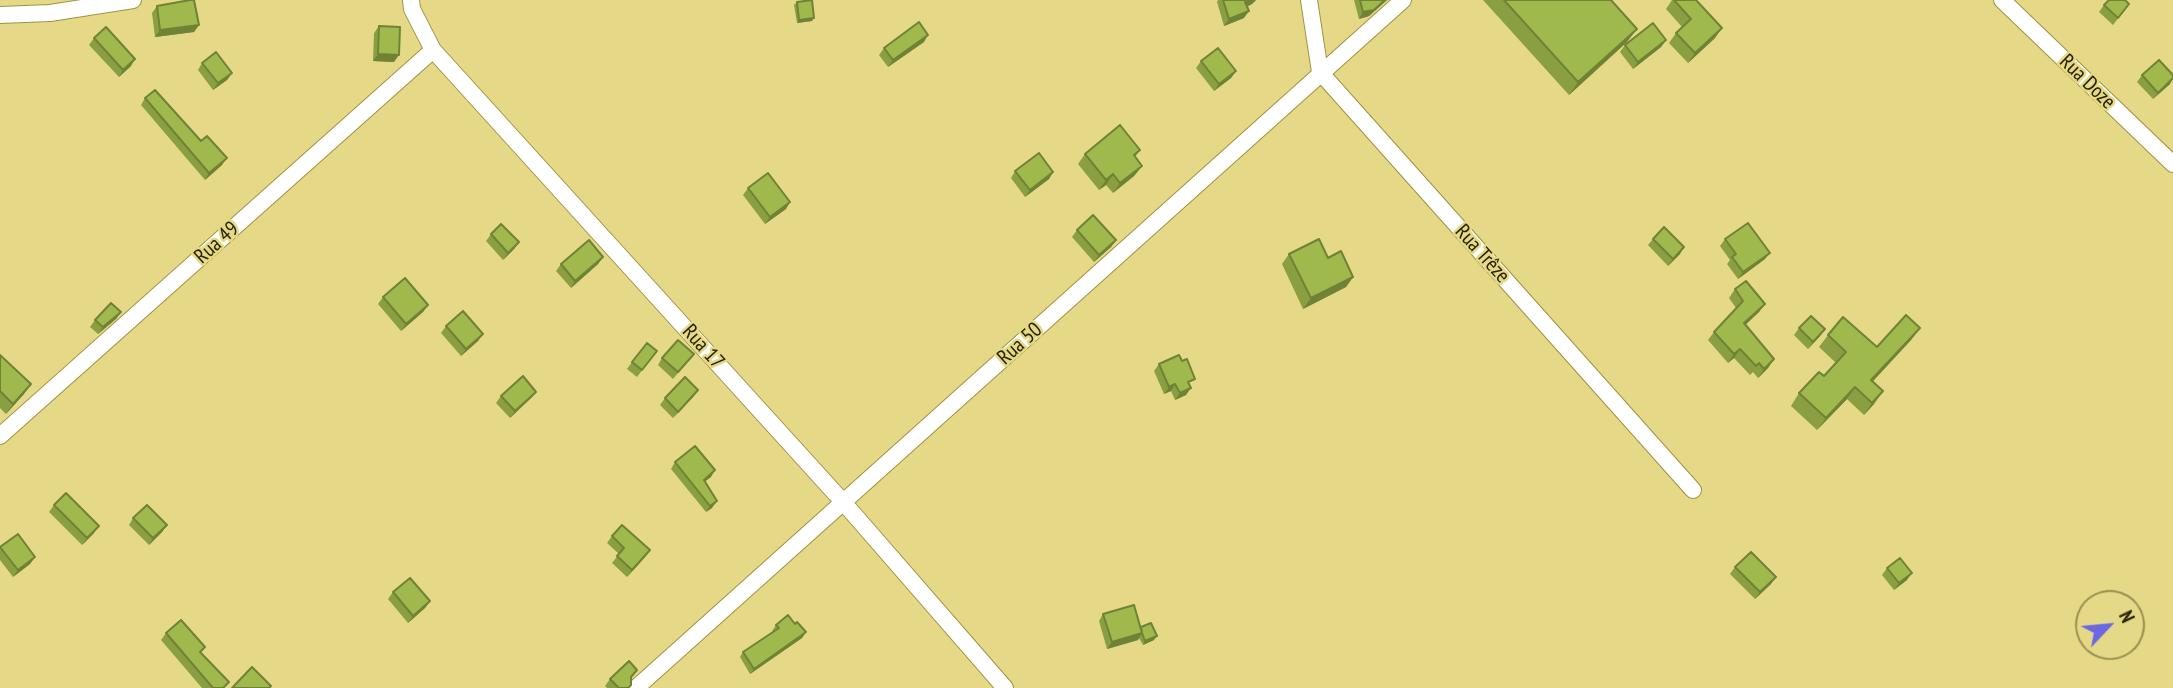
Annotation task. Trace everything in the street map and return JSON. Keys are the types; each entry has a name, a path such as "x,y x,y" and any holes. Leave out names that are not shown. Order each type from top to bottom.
{"street":[{"path":"0,15 50,13 133,0"},
{"name":"Rua 17","path":"411,0 412,9 433,50 844,503 1005,688"},
{"path":"1309,0 1320,72"},
{"name":"Rua 50","path":"636,688 1403,0"},
{"name":"Rua Doze","path":"2002,0 2173,164"},
{"name":"Rua 49","path":"0,436 433,50"},
{"name":"Rua Trêze","path":"1320,72 1693,491"}],"building":[{"path":"194,0 199,25 160,30 157,6"},
{"path":"812,0 814,18 799,20 797,2"},
{"path":"1223,0 1251,0 1245,2 1249,11 1229,19"},
{"path":"1360,0 1385,0 1374,10 1363,12"},
{"path":"1504,0 1611,0 1637,29 1578,82"},
{"path":"1674,0 1696,0 1722,28 1695,53 1676,33 1691,19"},
{"path":"2109,0 2125,0 2129,4 2118,18 2104,5"},
{"path":"919,22 928,35 893,60 884,48"},
{"path":"1653,23 1666,40 1638,62 1625,45"},
{"path":"379,26 400,27 399,55 378,54"},
{"path":"106,27 135,59 123,70 94,38"},
{"path":"1218,48 1236,71 1219,84 1201,61"},
{"path":"216,52 232,73 218,83 202,63"},
{"path":"2159,60 2173,78 2158,93 2142,75"},
{"path":"155,90 201,141 207,136 227,158 209,173 145,98"},
{"path":"1120,125 1140,150 1134,155 1142,166 1120,183 1113,174 1106,180 1085,154"},
{"path":"1039,153 1053,172 1030,190 1015,171"},
{"path":"768,173 790,202 770,217 748,188"},
{"path":"1093,215 1116,240 1099,255 1077,230"},
{"path":"1748,223 1770,253 1743,272 1732,257 1736,254 1725,239"},
{"path":"501,224 519,242 508,253 491,234"},
{"path":"1664,227 1684,247 1673,259 1653,239"},
{"path":"1319,239 1328,258 1341,251 1353,277 1311,298 1289,254"},
{"path":"589,240 603,257 575,281 561,264"},
{"path":"405,278 428,305 406,324 383,297"},
{"path":"1746,281 1765,304 1744,323 1774,359 1764,369 1759,363 1756,366 1740,349 1734,354 1714,332 1743,301 1735,289"},
{"path":"111,303 121,312 103,327 95,320"},
{"path":"463,311 483,334 466,349 446,326"},
{"path":"1906,315 1920,328 1871,380 1883,391 1872,403 1855,387 1826,418 1799,393 1819,372 1824,376 1846,352 1828,335 1843,317 1877,347"},
{"path":"1811,316 1825,329 1813,342 1799,328"},
{"path":"678,340 694,354 678,372 662,358"},
{"path":"647,343 657,351 642,370 632,362"},
{"path":"0,355 31,384 13,404 0,391"},
{"path":"1179,355 1182,361 1187,359 1195,379 1188,382 1191,388 1180,393 1175,384 1169,387 1159,364"},
{"path":"523,376 536,392 515,411 501,396"},
{"path":"685,377 698,390 678,412 665,398"},
{"path":"695,446 715,470 704,480 717,501 710,506 675,462"},
{"path":"66,493 99,526 87,538 54,505"},
{"path":"147,505 167,525 153,538 133,518"},
{"path":"622,525 650,550 632,570 617,556 624,548 612,536"},
{"path":"18,534 35,557 18,570 0,547"},
{"path":"1751,552 1776,577 1760,592 1735,567"},
{"path":"1900,558 1912,573 1899,583 1887,568"},
{"path":"410,578 430,601 413,616 393,592"},
{"path":"1134,605 1142,633 1112,642 1103,614"},
{"path":"788,615 806,632 754,669 743,652 779,628 776,625"},
{"path":"181,620 205,647 200,652 229,682 223,688 213,688 166,633"},
{"path":"1151,623 1157,636 1145,641 1141,627"},
{"path":"629,661 637,670 631,677 631,685 628,688 619,688 610,679"},
{"path":"252,667 271,686 232,688"}]}
